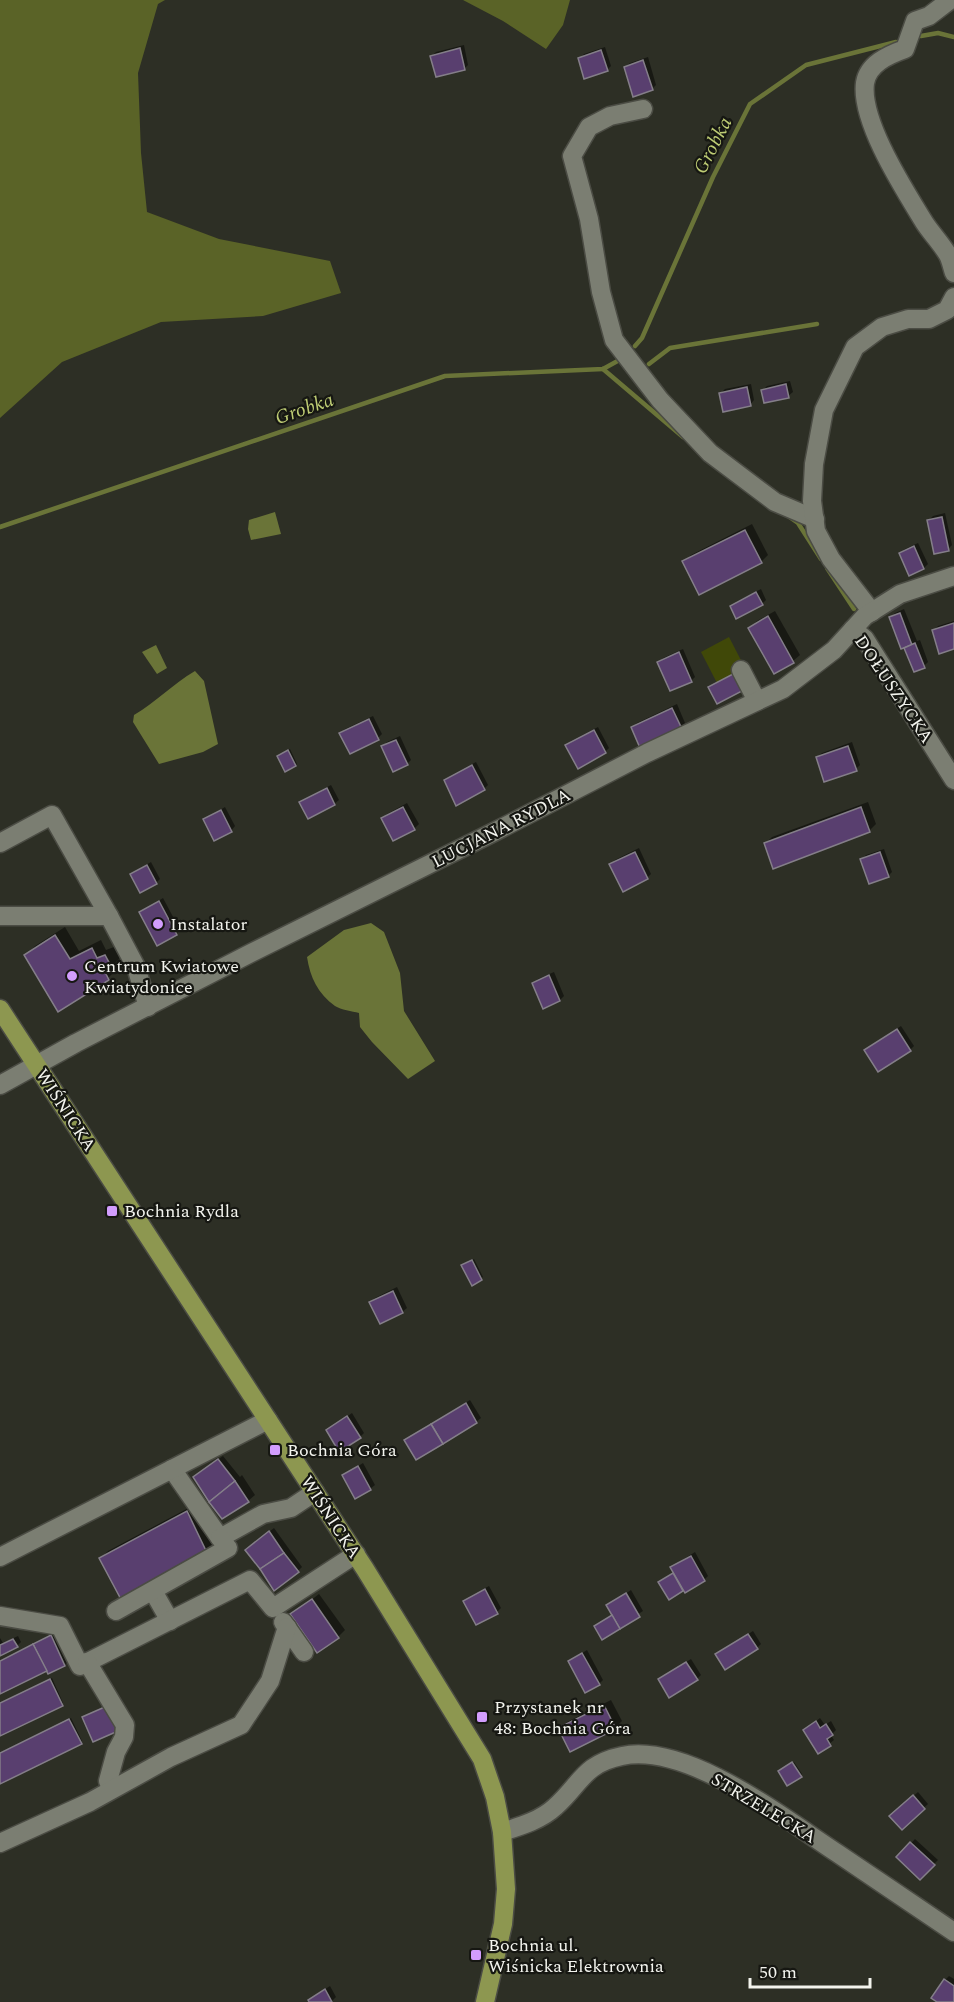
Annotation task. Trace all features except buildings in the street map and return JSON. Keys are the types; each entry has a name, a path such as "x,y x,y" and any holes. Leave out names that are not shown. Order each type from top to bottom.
{"main road":[{"name":"WIŚNICKA","path":"0,1010 356,1554 482,1759 495,1797 502,1832 506,1889 503,1924 485,2002"}],"street":[{"path":"950,0 929,16 915,21 905,49 886,56 874,66 865,82 866,106 878,140 925,224 948,256 954,273"},
{"path":"643,109 610,116 589,127 572,156 589,219 601,292 614,340 660,400 710,453 775,502 815,519"},
{"name":"DOŁUSZYCKA","path":"872,612 831,559 816,531 812,501 814,464 824,410 855,347 882,327 908,319 929,319 948,310 954,297"},
{"name":"LUCJANA RYDLA","path":"0,1085 251,953 647,753 783,688 834,650 865,616 900,594 954,576"},
{"name":"DOŁUSZYCKA","path":"853,629 865,639 954,780"},
{"path":"741,670 757,701"},
{"path":"0,843 52,814 136,967 148,1007"},
{"path":"0,916 109,916"},
{"path":"0,1557 268,1420"},
{"path":"116,1611 228,1548 172,1469"},
{"path":"220,1538 263,1514 291,1508 315,1492"},
{"path":"273,1608 356,1554"},
{"path":"0,1616 60,1626 80,1666 250,1580 273,1608 303,1652"},
{"path":"153,1591 170,1621"},
{"path":"0,1843 90,1802 171,1757 241,1725 270,1681 286,1627"},
{"path":"87,1662 125,1725 124,1737 116,1752 108,1781 112,1789"},
{"name":"STRZELECKA","path":"502,1832 538,1819 555,1807 584,1773 604,1761 624,1755 659,1757 684,1763 714,1775 766,1806 954,1932"}],"shaded area":[{"path":"0,0 165,0 158,4 138,73 141,153 147,212 219,239 330,261 341,293 263,316 161,322 62,362 0,418"},
{"path":"463,0 570,0 563,25 546,49 503,21"},
{"path":"275,512 281,534 251,540 248,529 249,520"},
{"path":"729,637 745,668 717,683 701,652"},
{"path":"156,645 167,668 157,674 142,652"},
{"path":"195,671 204,681 218,744 203,752 159,764 133,722 134,715"},
{"path":"371,923 384,932 400,973 404,1011 435,1061 408,1079 360,1027 359,1013 337,1007 324,996 308,964 307,957 344,930"}],"waterway":[{"name":"Grobka","path":"921,36 938,33 954,37"},
{"name":"Grobka","path":"635,346 642,338 713,177 750,104 806,65 896,42"},
{"path":"649,364 670,348 817,324"},
{"name":"Grobka","path":"0,527 445,376 603,369 623,358"},
{"path":"603,369 683,437"},
{"path":"788,516 798,523 821,559"},
{"path":"827,568 854,609"}],"place":[{"name":"Instalator","path":"158,924"},
{"name":"Centrum Kwiatowe Kwiatydonice","path":"72,976"},
{"name":"Bochnia Rydla","path":"112,1211"},
{"name":"Bochnia Góra","path":"275,1450"},
{"name":"Przystanek nr 48: Bochnia Góra","path":"482,1717"},
{"name":"Bochnia ul. Wiśnicka Elektrownia","path":"476,1955"}]}
